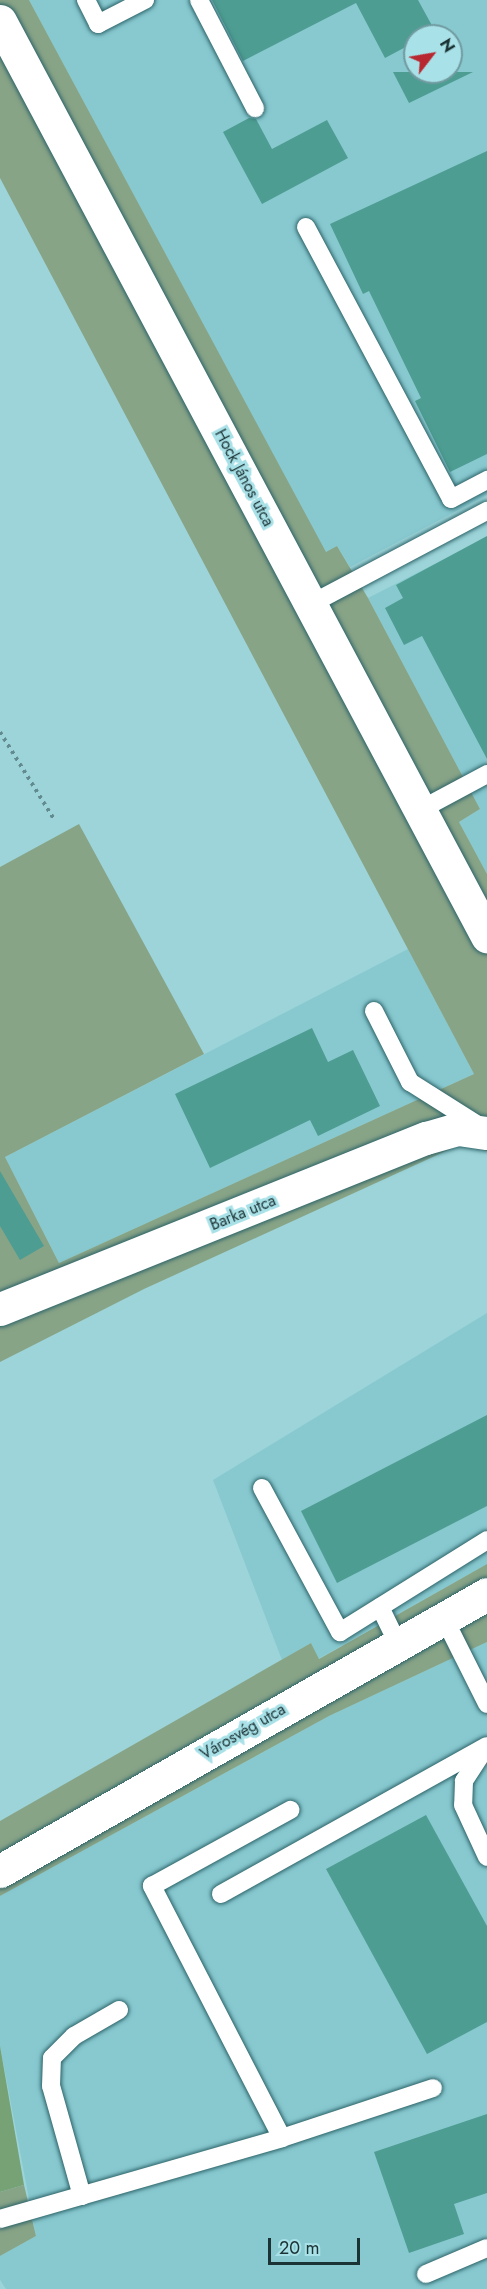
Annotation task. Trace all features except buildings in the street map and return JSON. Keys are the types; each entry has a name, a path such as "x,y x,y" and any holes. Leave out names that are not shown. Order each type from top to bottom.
{"street":[{"name":"Hock János utca","path":"0,21 487,936"},
{"name":"Barka utca","path":"0,1309 426,1138 458,1129 487,1132"},
{"name":"Városvég utca","path":"0,1871 487,1594"}],"lane":[{"path":"86,0 98,24 145,0"},
{"path":"199,0 255,108"},
{"path":"306,227 451,499 487,480"},
{"path":"311,604 487,511"},
{"path":"420,810 487,774"},
{"path":"374,1011 410,1082 487,1132"},
{"path":"262,1488 339,1632 487,1540"},
{"path":"380,1608 398,1644"},
{"path":"444,1618 487,1704"},
{"path":"487,1746 464,1781 463,1805 487,1857"},
{"path":"220,1894 487,1746"},
{"path":"282,2138 152,1886 290,1810"},
{"path":"81,2196 51,2086 52,2058 74,2036 119,2010"},
{"path":"0,2219 282,2138 433,2088"},
{"path":"426,2274 487,2248"}],"path":[{"path":"0,732 54,819"}],"shaded area":[{"path":"29,0 487,0 487,495 350,567 337,546 326,553"},
{"path":"454,554 487,618 487,874 459,822 480,809 368,598"},
{"path":"408,949 474,1074 59,1263 5,1157"},
{"path":"487,1313 487,1564 318,1659 311,1643 282,1660 213,1480"},
{"path":"487,1642 487,2289 6,2289 0,2280 0,2256 36,2236 0,2046 0,1896 329,1716"}],"green space":[{"path":"0,0 29,0 326,552 337,546 368,598 480,809 459,822 487,874 487,1151 459,1145 144,1289 0,1362 0,867 79,824 204,1054 5,1157 59,1263 474,1074 0,178"},
{"path":"487,1564 487,1642 329,1716 0,1896 0,1821 311,1643 319,1659"},
{"path":"0,2046 24,2185 0,2192"},
{"path":"24,2185 36,2236 0,2256 0,2192"}]}
